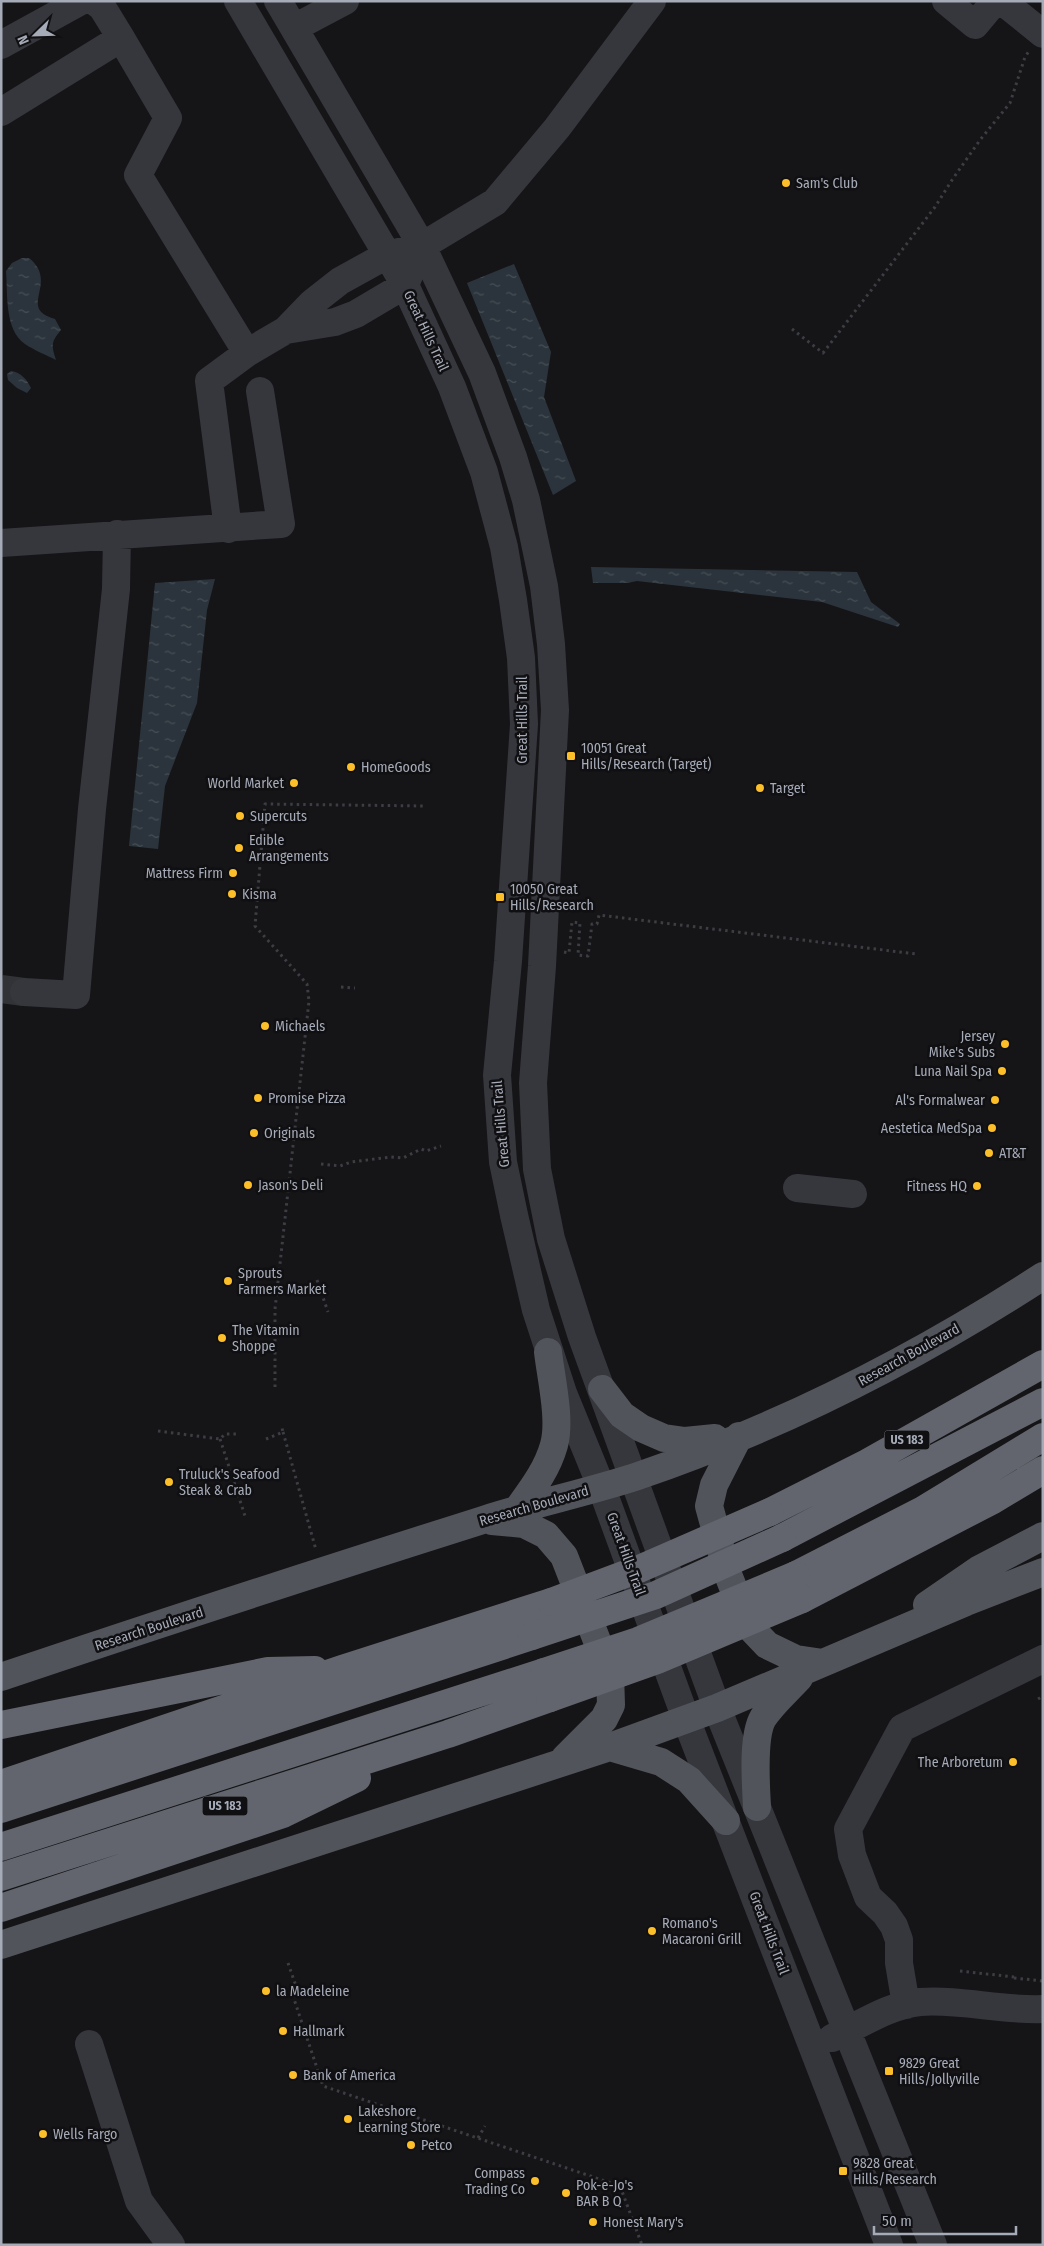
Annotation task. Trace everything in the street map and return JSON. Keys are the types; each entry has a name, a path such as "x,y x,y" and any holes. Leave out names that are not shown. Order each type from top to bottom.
{"highway":[{"name":"US 183","path":"1,1784 342,1669 526,1624 639,1569 770,1512 867,1463 1043,1364"},
{"path":"1,1809 526,1624 656,1595 782,1538 1043,1402"},
{"path":"799,1587 1043,1437"},
{"name":"US 183","path":"1,1877 448,1734 547,1685 657,1660 799,1587 993,1500 1043,1470"},
{"path":"993,1500 1043,1489"},
{"path":"1,1725 268,1671 342,1669"},
{"path":"1,1847 547,1685"},
{"path":"1,1908 283,1814 448,1734"}],"main road":[{"name":"Research Boulevard","path":"1,1677 484,1520 634,1477 778,1421 883,1371 940,1340 1043,1276"},
{"path":"517,1510 545,1468 554,1443 555,1416 548,1352"},
{"path":"602,1389 622,1415 641,1428 664,1438 685,1441 739,1436"},
{"path":"739,1436 714,1485 709,1506 727,1572 748,1625 767,1645 814,1667"},
{"path":"484,1520 524,1524 546,1535 564,1556 610,1674 611,1705 604,1720 559,1764"},
{"path":"876,1640 978,1570 1043,1536"},
{"path":"1,1945 610,1747 717,1708 966,1602 1043,1572"},
{"path":"756,1807 756,1763 762,1720 814,1667"},
{"path":"610,1747 661,1762 689,1780 726,1821"}],"street":[{"path":"1,45 81,1"},
{"path":"94,1 102,7 168,118 138,175 247,353"},
{"name":"Great Hills Trail","path":"238,1 405,285 452,388 484,472 504,547 521,658 524,724 508,961 497,1075 504,1162 524,1259 548,1352 601,1486 686,1719 889,2245"},
{"path":"278,1 422,246 482,373 513,457 534,534 544,586 551,644 555,710 552,959 533,1082 538,1169 551,1239 582,1337 717,1708 933,2245"},
{"path":"294,28 345,1"},
{"path":"228,528 208,381 247,353 286,330 312,303 340,281 387,254 422,246 495,202 557,128 652,1"},
{"path":"946,1 975,25 995,1"},
{"path":"1002,1 1038,39"},
{"path":"1,112 121,38"},
{"path":"286,330 335,322 356,314 405,285 422,246"},
{"path":"1,543 281,524 260,391"},
{"path":"24,992 76,995 92,809 116,589 118,534"},
{"path":"508,961 552,959"},
{"path":"797,1188 853,1194"},
{"path":"906,2005 899,1963 899,1940 894,1926 868,1897 852,1855 848,1829 902,1728 1043,1659"},
{"path":"814,2047 868,2019 920,2002 1043,2010"},
{"path":"89,2044 138,2201 171,2245"}],"path":[{"path":"792,329 823,353 936,207 952,180 1010,103 1025,57 1038,39"},
{"path":"275,1388 275,1309 309,1001 307,984 255,926 265,804 425,806"},
{"path":"552,959 570,953 572,922 580,923 578,955 588,956 592,924 597,924 599,915 916,954"},
{"path":"341,987 355,988"},
{"path":"322,1164 340,1166 350,1162 391,1157 403,1158 421,1149 426,1151 441,1146"},
{"path":"317,1280 328,1312"},
{"path":"266,1439 282,1430 316,1553"},
{"path":"158,1431 220,1439"},
{"path":"220,1439 225,1434 237,1434"},
{"path":"220,1439 245,1516"},
{"path":"1038,1698 1043,1696"},
{"path":"288,1963 297,1989 291,1990 324,2086 620,2186 642,2245"},
{"path":"960,1971 1043,1981"},
{"path":"478,2138 485,2126"}],"water":[{"path":"22,258 29,258 37,267 41,277 39,308 44,314 55,319 61,330 53,344 56,360 25,344 18,338 10,320 6,271 12,263"},
{"path":"514,264 551,352 544,397 576,481 553,495 467,283"},
{"path":"11,371 21,375 28,382 31,388 27,393 17,388 8,380 7,374"},
{"path":"591,567 857,572 871,602 900,624 898,627 822,602 637,581 627,583 593,583"},
{"path":"215,579 207,610 197,703 165,786 158,849 129,846 155,583"}],"tunnel":[{"path":"1,989 24,992"}],"place":[{"name":"Sam's Club","path":"786,183"},
{"name":"10051 Great Hills/Research (Target)","path":"571,756"},
{"name":"HomeGoods","path":"351,767"},
{"name":"World Market","path":"294,783"},
{"name":"Target","path":"760,788"},
{"name":"Supercuts","path":"240,816"},
{"name":"Edible Arrangements","path":"239,848"},
{"name":"Mattress Firm","path":"233,873"},
{"name":"Kisma","path":"232,894"},
{"name":"10050 Great Hills/Research","path":"500,897"},
{"name":"Michaels","path":"265,1026"},
{"name":"Jersey Mike's Subs","path":"1005,1044"},
{"name":"Luna Nail Spa","path":"1002,1071"},
{"name":"Promise Pizza","path":"258,1098"},
{"name":"Al's Formalwear","path":"995,1100"},
{"name":"Aestetica MedSpa","path":"992,1128"},
{"name":"Originals","path":"254,1133"},
{"name":"AT&T","path":"989,1153"},
{"name":"Jason's Deli","path":"248,1185"},
{"name":"Fitness HQ","path":"977,1186"},
{"name":"Sprouts Farmers Market","path":"228,1281"},
{"name":"The Vitamin Shoppe","path":"222,1338"},
{"name":"Truluck's Seafood Steak & Crab","path":"169,1482"},
{"name":"The Arboretum","path":"1013,1762"},
{"name":"Romano's Macaroni Grill","path":"652,1931"},
{"name":"la Madeleine","path":"266,1991"},
{"name":"Hallmark","path":"283,2031"},
{"name":"9829 Great Hills/Jollyville","path":"889,2071"},
{"name":"Bank of America","path":"293,2075"},
{"name":"Lakeshore Learning Store","path":"348,2119"},
{"name":"Wells Fargo","path":"43,2134"},
{"name":"Petco","path":"411,2145"},
{"name":"9828 Great Hills/Research","path":"843,2171"},
{"name":"Compass Trading Co","path":"535,2181"},
{"name":"Pok-e-Jo's BAR B Q","path":"566,2193"},
{"name":"Honest Mary's","path":"593,2222"}]}
